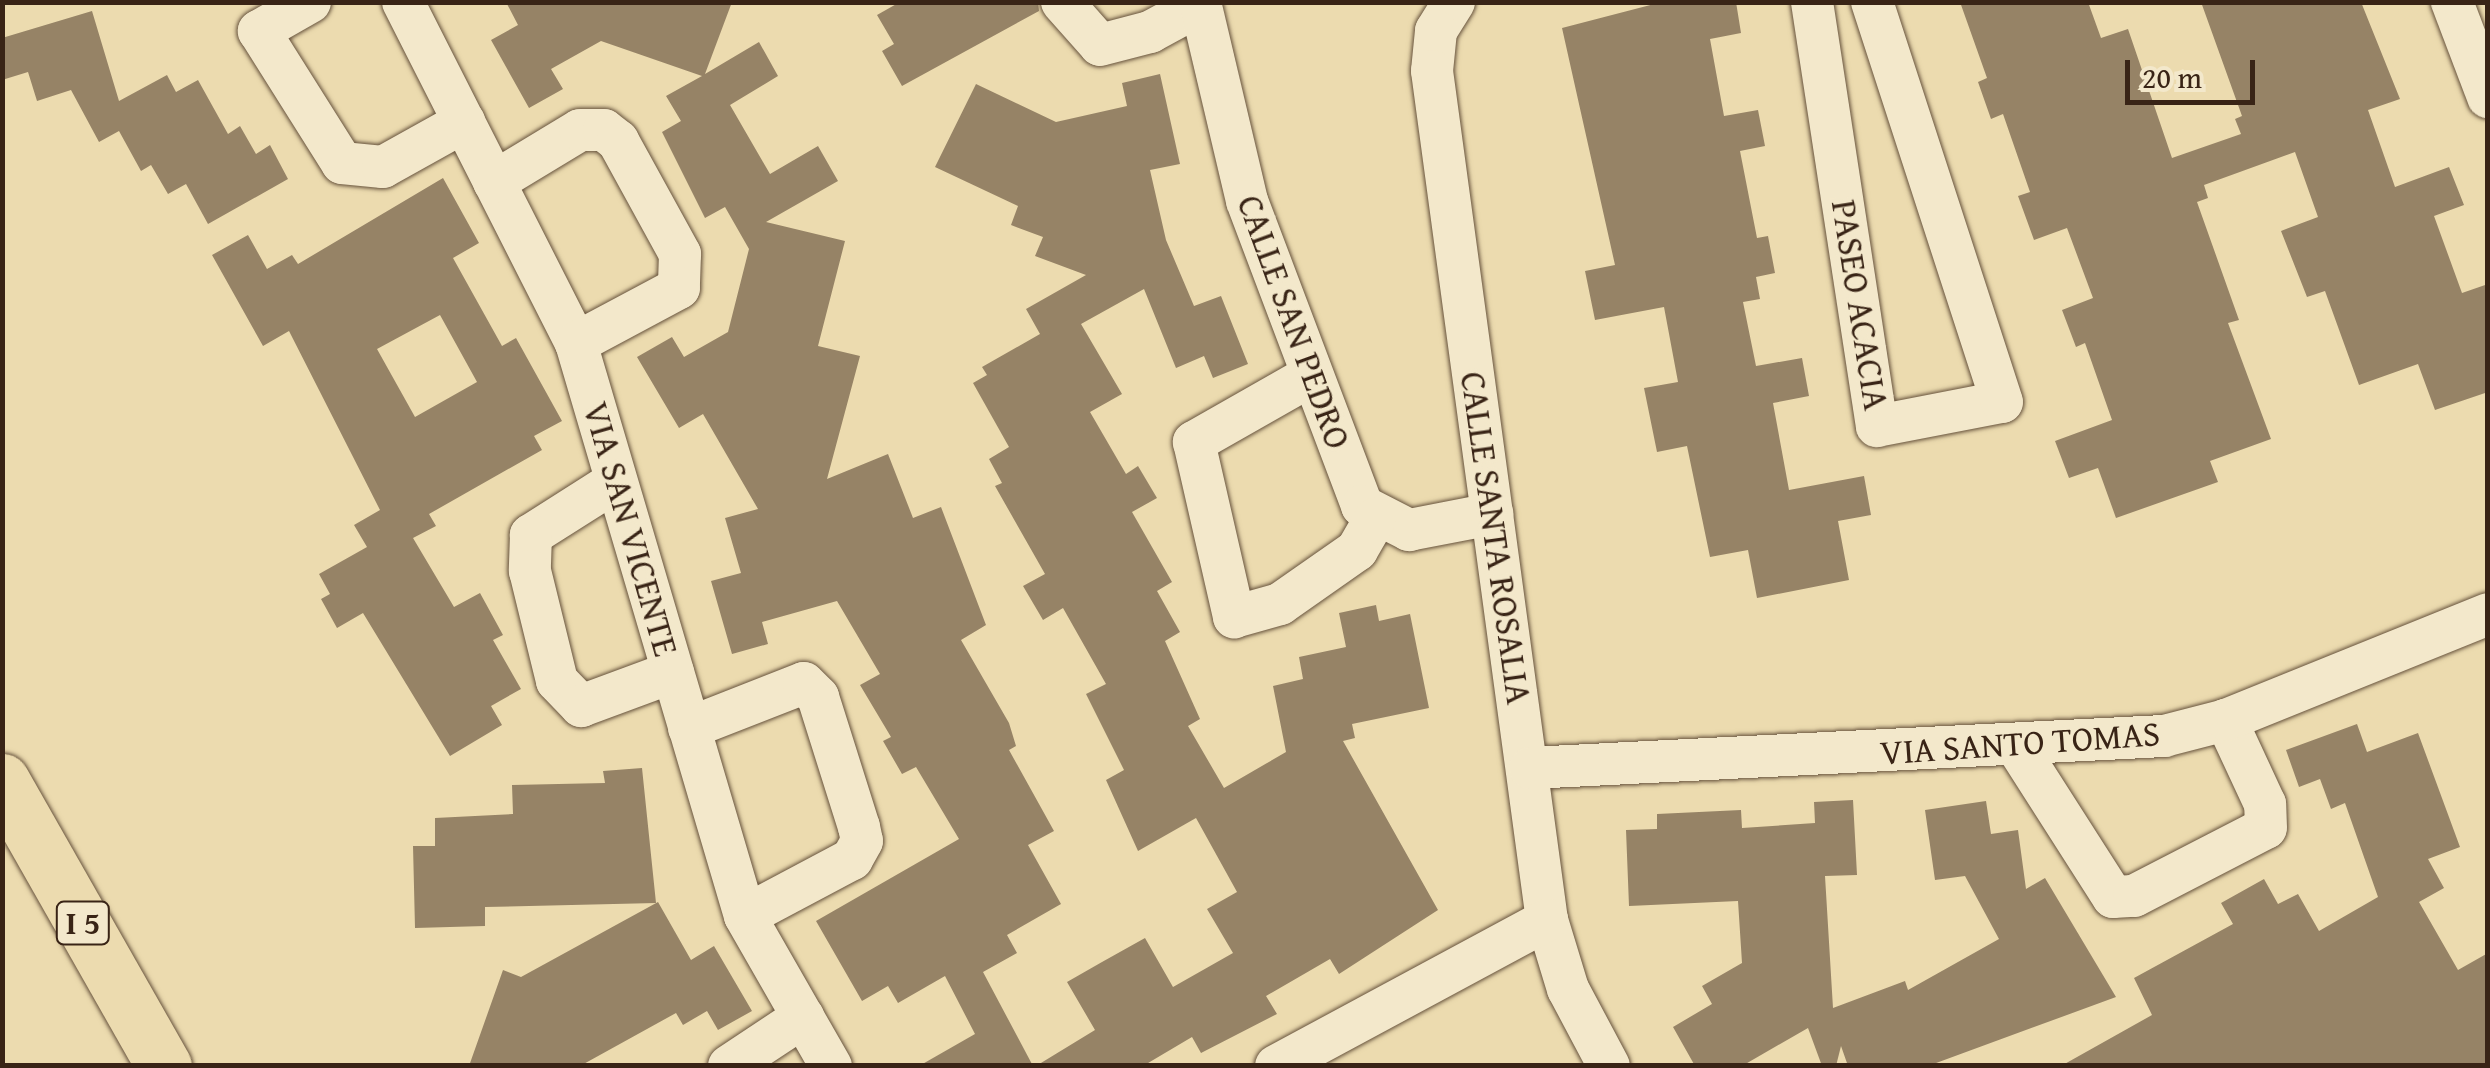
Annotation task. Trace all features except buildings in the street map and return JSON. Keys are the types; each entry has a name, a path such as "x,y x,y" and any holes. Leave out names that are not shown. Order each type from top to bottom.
{"highway":[{"name":"I 5","path":"2,781 164,1066"}],"street":[{"path":"310,2 258,31 342,163 382,167 464,122"},
{"name":"VIA SAN VICENTE","path":"403,2 576,342 745,916 831,1066"},
{"path":"1062,2 1100,44 1150,32 1200,4"},
{"name":"CALLE SANTA ROSALIA","path":"1454,2 1436,31 1432,71 1530,768 1546,920 1568,990 1609,1066"},
{"name":"PASEO ACACIA","path":"1812,2 1877,426 2002,402 1872,2"},
{"path":"2452,2 2488,98"},
{"name":"CALLE SAN PEDRO","path":"1200,4 1247,201 1362,506 1375,519"},
{"path":"494,182 580,130 604,130 632,165 680,254 679,288 576,342"},
{"path":"1312,375 1194,442 1234,617 1296,594 1358,550 1375,519 1409,530 1492,514"},
{"path":"616,481 531,535 530,571 556,681 581,706 673,672"},
{"name":"VIA SANTO TOMAS","path":"1530,768 2099,745 2226,720 2488,614"},
{"path":"690,728 775,688 804,683 830,734 859,826 862,841 852,859 745,916"},
{"path":"2017,747 2113,897 2134,896 2266,828 2266,804 2226,720"},
{"path":"1276,1066 1546,920"},
{"path":"729,1066 804,1016"}]}
